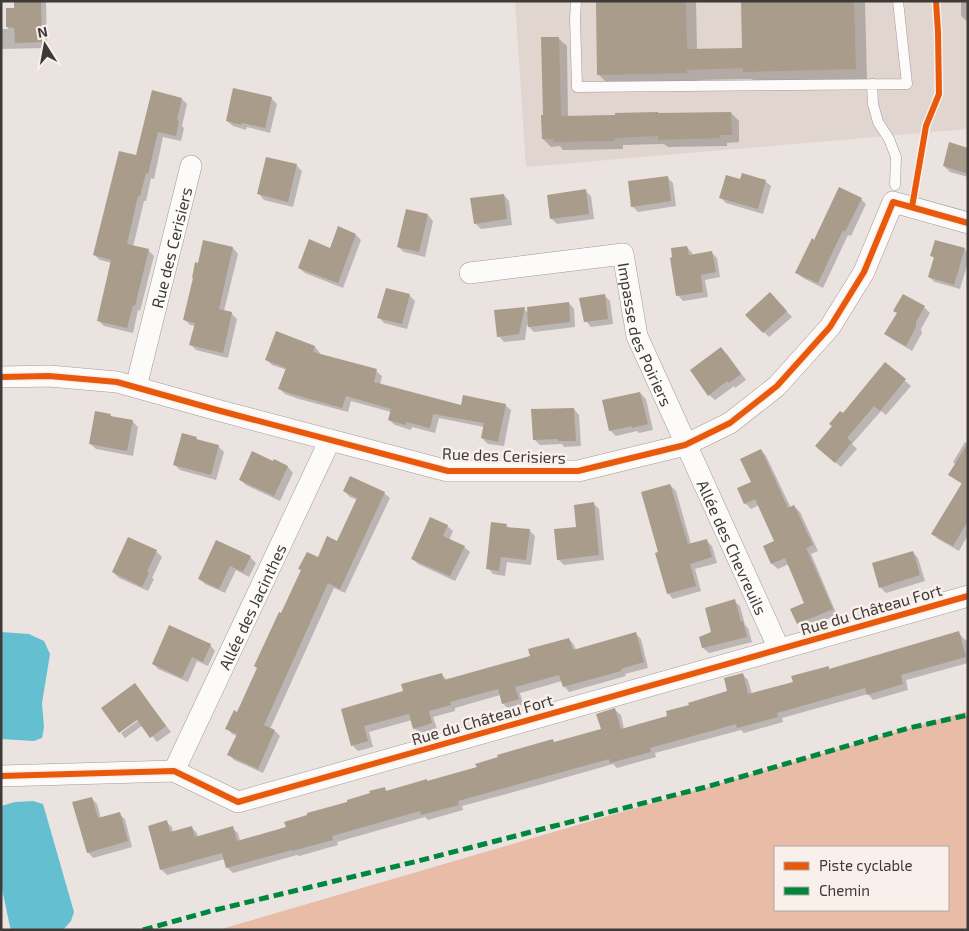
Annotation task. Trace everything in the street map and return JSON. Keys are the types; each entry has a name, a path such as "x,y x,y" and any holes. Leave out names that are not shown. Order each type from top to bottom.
{"street":[{"name":"Rue des Cerisiers","path":"136,387 191,166"},
{"path":"894,194 968,223"},
{"name":"Rue des Cerisiers","path":"1,377 49,376 117,382 448,471 578,471 686,445 730,423 777,386 830,327 864,272 894,194"},
{"name":"Impasse des Poiriers","path":"470,273 623,254 637,336 686,445"},
{"name":"Allée des Jacinthes","path":"174,771 330,440"},
{"name":"Allée des Chevreuils","path":"686,445 779,649"},
{"name":"Rue du Château Fort","path":"1,776 174,771 238,802 968,596"}],"lane":[{"path":"576,1 577,87 907,84 898,1"},
{"path":"872,84 873,104 878,122 889,139 896,157 894,194"}],"shaded area":[{"path":"515,1 968,1 968,129 526,167"},
{"path":"968,711 968,930 218,930"}],"water":[{"path":"1,632 29,634 44,641 50,654 42,703 44,727 42,738 34,741 1,739"},
{"path":"33,801 43,804 74,912 71,921 63,930 12,930 10,927 1,884 1,806 15,802"}],"building":[{"path":"14,1 41,1 42,42 15,43 14,28 6,27 6,8 14,8"},
{"path":"596,1 686,1 687,49 742,48 741,1 854,1 856,69 743,72 743,68 687,70 687,73 597,75"},
{"path":"541,37 559,37 561,116 615,115 615,113 731,112 732,135 720,135 720,138 658,140 658,136 615,138 615,141 554,142 554,139 542,139"},
{"path":"233,88 272,97 265,128 226,121"},
{"path":"152,90 182,98 177,120 179,121 176,136 158,132 148,174 146,173 140,196 138,196 127,244 149,249 135,306 133,305 127,328 97,321 111,260 93,255 119,151 136,155"},
{"path":"949,142 968,148 968,174 943,166"},
{"path":"266,157 297,164 288,202 257,194"},
{"path":"742,173 766,180 758,209 719,198 726,175 740,179"},
{"path":"668,176 671,201 631,207 628,181"},
{"path":"839,187 862,198 845,232 843,230 818,283 795,273 812,238 814,240"},
{"path":"586,189 589,214 550,219 547,195"},
{"path":"504,194 507,219 474,224 470,198"},
{"path":"406,209 428,214 419,252 397,247"},
{"path":"338,226 356,234 338,283 298,268 309,239 330,248"},
{"path":"203,240 233,247 219,309 232,312 223,353 189,345 195,323 183,320 195,262 198,263"},
{"path":"935,240 965,248 954,285 928,277 934,257 930,256"},
{"path":"687,246 689,255 712,251 716,272 701,275 703,292 676,296 670,258 672,257 671,248"},
{"path":"386,288 410,294 402,324 377,318"},
{"path":"770,292 787,311 763,333 745,315"},
{"path":"605,294 608,319 584,322 579,298"},
{"path":"903,294 925,306 906,346 884,334 897,313 893,311"},
{"path":"569,302 570,322 528,327 527,307"},
{"path":"525,307 519,334 497,337 494,310"},
{"path":"276,331 315,346 313,352 377,369 374,382 461,405 463,395 506,404 498,442 481,438 484,423 433,414 430,428 406,422 406,425 388,420 391,409 346,396 342,408 278,389 286,368 265,360"},
{"path":"721,347 741,374 729,383 727,381 708,396 690,370"},
{"path":"885,362 906,379 880,411 874,406 847,438 852,442 835,463 815,446 832,426 829,424 840,411 843,413"},
{"path":"640,392 648,424 609,431 602,400"},
{"path":"574,408 576,441 558,441 558,439 533,440 531,409"},
{"path":"95,411 133,420 127,451 89,444"},
{"path":"182,433 219,445 211,475 173,465"},
{"path":"968,443 968,521 953,546 931,534 962,483 948,475"},
{"path":"761,449 788,508 794,505 813,545 806,548 833,609 797,624 790,609 804,603 785,558 771,564 763,546 774,541 755,499 744,504 737,488 751,482 740,459"},
{"path":"252,451 288,466 274,496 239,480"},
{"path":"350,476 385,492 340,589 328,583 264,725 275,730 258,769 227,755 237,734 225,729 234,710 237,712 257,668 254,666 301,570 298,569 307,552 318,557 327,536 337,541 357,498 343,491"},
{"path":"670,484 688,544 707,539 712,557 690,564 696,586 667,594 655,553 658,552 641,492"},
{"path":"594,502 599,555 557,560 554,529 576,527 574,505"},
{"path":"430,517 448,525 443,536 465,546 450,576 411,559"},
{"path":"491,522 507,524 506,527 530,529 526,560 501,557 499,571 486,569"},
{"path":"128,537 157,550 142,587 112,572"},
{"path":"216,540 251,556 243,572 230,566 219,589 198,579"},
{"path":"913,551 920,575 879,588 872,563"},
{"path":"735,599 747,637 702,648 699,637 711,632 705,608"},
{"path":"169,625 211,644 203,662 192,657 182,678 152,664"},
{"path":"959,631 966,657 901,675 903,684 867,695 865,688 777,713 778,717 737,728 736,724 650,748 651,752 610,763 609,759 458,801 459,805 421,815 420,811 332,836 333,840 226,868 222,853 160,870 148,826 167,820 170,832 192,826 195,837 233,826 237,841 286,827 284,822 307,815 307,813 347,802 347,800 370,793 369,791 385,787 386,791 427,779 427,781 477,767 475,764 498,757 497,755 553,739 554,742 601,729 596,714 615,708 621,729 667,716 666,711 727,691 724,678 743,673 748,694 793,682 791,676 829,666 829,669"},
{"path":"636,632 644,662 621,669 621,671 563,687 559,675 515,687 519,699 502,704 498,689 450,702 451,705 429,711 432,723 413,729 409,714 364,726 368,741 351,746 341,709 403,691 401,684 442,673 444,680 530,656 528,649 569,638 573,650"},
{"path":"135,683 166,726 150,738 137,720 119,733 101,708"},
{"path":"92,797 98,818 120,812 128,841 87,853 72,802"}],"marked path":[{"path":"143,930 211,911 418,861 706,787 909,728 968,715"}],"cycle path":[{"path":"912,207 926,126 939,94 936,1"},
{"path":"1,377 49,376 117,382 448,471 578,471 685,445 730,423 777,386 830,327 864,272 893,202 968,223"},
{"path":"1,776 174,771 238,802 968,596"}]}
